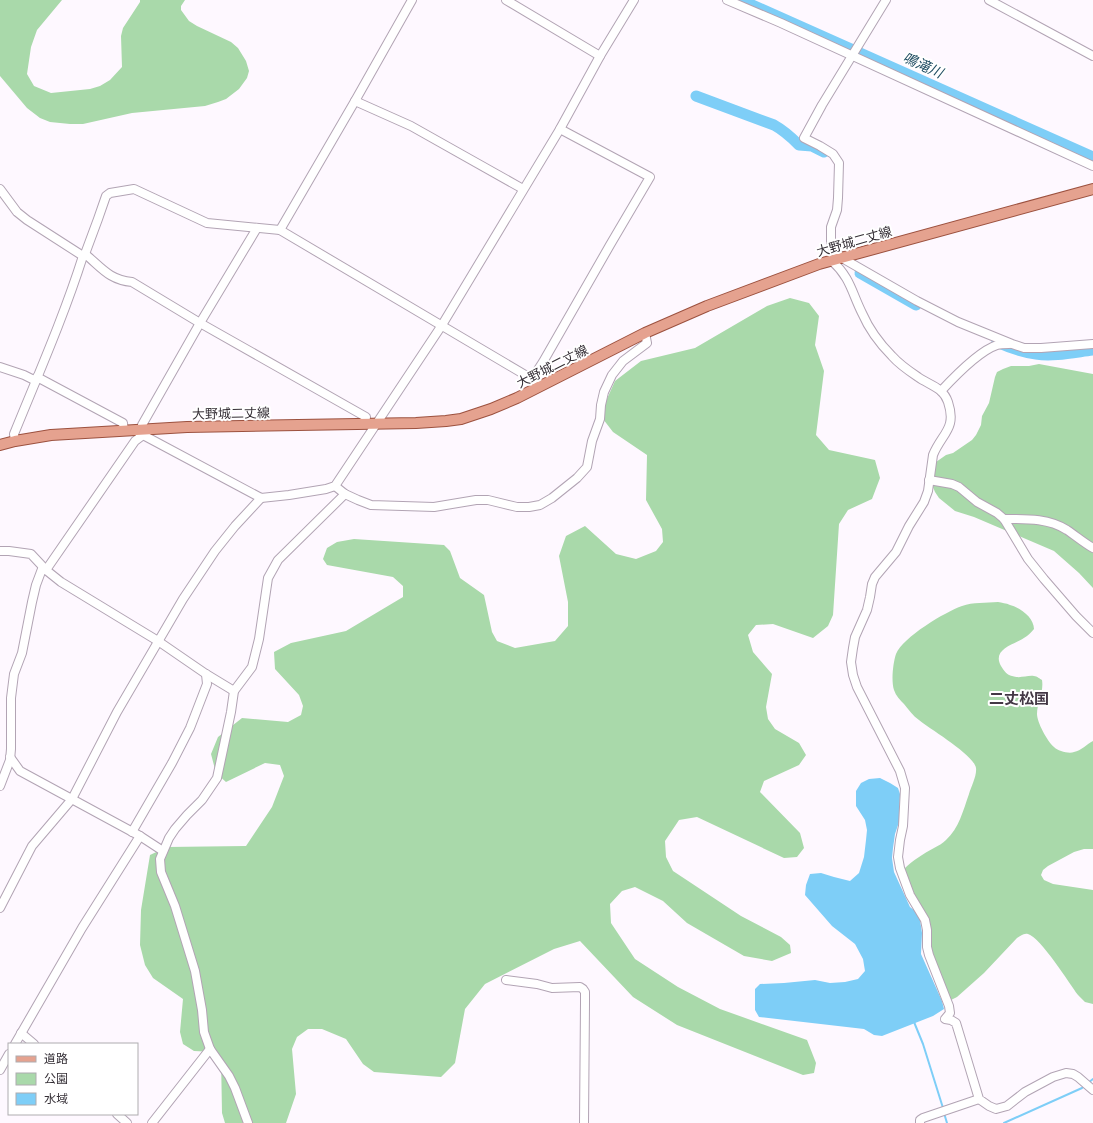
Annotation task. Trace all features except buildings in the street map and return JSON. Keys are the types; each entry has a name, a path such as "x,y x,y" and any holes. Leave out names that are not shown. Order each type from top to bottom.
{"main road":[{"name":"大野城二丈線","path":"0,445 51,435 124,431 143,432 228,426 377,424 461,419 517,398 645,333 707,306 818,264 1093,189"}],"street":[{"path":"280,230 412,0"},
{"path":"506,0 600,56"},
{"path":"143,432 261,498 326,489 335,486 442,325 560,129 600,56 634,0"},
{"path":"886,0 822,105 804,138 833,154 839,163 838,198 831,227 831,242 840,268 847,278 861,313 876,338 892,357 918,377 937,387 941,391 947,401 951,418 948,430 935,449 933,455 928,491 924,502 909,526 900,546 874,577 867,610 855,637 851,662 853,675 857,687 900,771 905,788 903,826 898,857 900,868 910,895 925,920 927,930 926,947 949,1006 950,1013 945,1019 956,1023 979,1099 996,1109 1007,1106 1025,1092 1053,1077 1066,1073 1078,1076 1093,1090"},
{"path":"990,0 1093,56"},
{"path":"732,1 1093,166"},
{"path":"355,101 411,126 523,189"},
{"path":"532,378 543,362 650,177 560,129"},
{"path":"0,189 17,212 27,220 84,255 112,277 132,282 200,323 366,416 365,424"},
{"path":"15,441 14,434 59,324 106,196 134,189 207,223 280,230 532,378 541,386"},
{"path":"0,786 6,773 10,758 12,735 11,698 14,674 25,643 28,620 36,586 42,569 46,570 135,441 143,432 142,425 200,323 257,228"},
{"path":"837,259 958,322 1024,348 1093,344"},
{"path":"335,486 345,494 371,505 434,507 476,500 488,500 517,507 540,505 552,498 577,478 587,467 592,441 600,419 604,392 612,375 623,361 647,343 645,333"},
{"path":"941,391 983,352 997,345 1012,344"},
{"path":"0,367 37,379 123,423 124,431"},
{"path":"929,480 952,484 959,487 977,502 997,513 1004,519 1028,559 1076,616 1093,633"},
{"path":"248,1123 235,1088 229,1076 210,1049 204,1032 202,1010 195,971 177,913 161,872 160,859 169,838 175,829 202,800 217,778 234,691 252,667 259,639 268,578 273,568 278,560 298,539 345,494"},
{"path":"0,908 32,846 72,799 117,712 183,599 215,551 235,526 261,498"},
{"path":"1004,519 1034,519 1053,523 1067,530 1088,546 1093,548"},
{"path":"0,551 31,554 46,570 67,586 158,641 234,691"},
{"path":"132,832 172,763 190,728 207,684 206,674"},
{"path":"10,758 20,771 140,836 163,851"},
{"path":"16,1043 82,928 140,836"},
{"path":"506,980 537,984 552,988 580,987 585,992 584,1123"},
{"path":"21,1033 33,1043"},
{"path":"152,1123 210,1049"},
{"path":"0,1070 8,1056"},
{"path":"920,1123 920,1120 923,1118 979,1099"},
{"path":"118,1115 127,1123"}],"green space":[{"path":"0,0 62,0 37,30 31,47 27,74 34,86 51,93 90,89 100,86 110,80 122,67 121,36 123,28 140,0 185,0 181,6 181,10 189,21 231,42 238,48 246,61 249,71 247,78 239,89 226,99 205,106 132,113 83,124 50,122 40,118 27,108 0,76"},
{"path":"790,298 809,303 819,316 815,345 824,371 816,435 829,450 875,460 880,478 872,499 848,510 839,524 833,615 828,626 813,638 773,624 756,625 748,635 753,652 772,674 766,707 768,719 775,729 799,743 806,755 799,765 764,781 760,792 800,833 804,848 797,857 784,858 697,817 679,820 665,841 666,857 673,871 741,916 781,937 790,945 791,953 772,961 744,956 687,923 663,901 635,887 622,891 610,904 611,923 635,959 678,987 720,1009 807,1040 816,1063 814,1073 803,1075 677,1025 633,997 580,941 554,949 485,984 465,1009 455,1063 441,1077 374,1072 363,1064 346,1039 322,1029 308,1029 297,1037 292,1049 296,1094 286,1123 225,1123 222,1113 221,1057 214,1052 194,1051 183,1044 180,1032 183,999 153,978 145,965 140,945 141,910 150,855 167,847 246,846 272,807 284,776 280,765 265,763 226,782 216,773 211,754 218,737 242,718 288,722 301,715 303,706 299,695 275,669 274,652 291,643 346,631 403,597 403,586 393,577 327,565 323,559 327,548 337,542 354,539 444,545 450,551 460,578 484,595 492,632 497,641 515,648 555,641 568,626 568,602 559,556 566,536 585,526 616,554 636,559 656,551 663,542 662,529 646,500 647,455 613,432 603,419 606,401 615,381 641,361 695,348 767,306"},
{"path":"1039,364 1093,374 1093,588 1079,573 1054,551 974,517 955,511 939,498 930,480 932,469 936,462 946,455 953,453 972,440 976,435 981,425 982,416 989,403 997,372 1011,366 1029,366"},
{"path":"998,602 1014,606 1026,614 1032,621 1034,629 1023,639 1006,647 999,655 999,660 1003,670 1007,674 1015,677 1035,676 1042,680 1042,689 1037,717 1048,740 1056,748 1069,753 1079,750 1093,741 1093,849 1084,849 1074,852 1048,866 1043,870 1041,875 1044,880 1053,884 1093,890 1093,1004 1085,1002 1078,995 1047,952 1034,937 1028,934 1023,934 1017,938 984,973 957,997 951,1000 948,997 932,950 929,925 915,899 904,869 918,857 943,842 954,830 960,819 974,781 976,768 968,756 951,742 915,717 897,696 894,690 893,682 893,667 896,654 900,647 915,633 955,609 975,603"}],"water":[{"path":"880,778 898,788 900,794 899,822 895,834 892,858 894,872 910,907 915,911 920,920 922,933 921,954 942,1001 944,1009 933,1016 882,1036 874,1035 864,1029 759,1017 755,1010 755,989 760,984 815,980 830,983 845,982 858,979 865,971 863,959 855,944 832,926 805,895 806,885 810,874 821,873 850,881 859,873 864,857 867,830 865,820 856,806 856,791 861,783 869,779"}],"waterway":[{"name":"鳴滝川","path":"741,0 1093,157"},
{"path":"696,96 774,125 781,129 799,145 812,146 824,152"},
{"path":"860,273 916,305"},
{"path":"997,342 1021,351 1043,355 1093,350"},
{"path":"914,1022 923,1044 943,1108"},
{"path":"1088,1083 1093,1079"},
{"path":"1004,1123 1085,1086"},
{"path":"944,1113 947,1123"}],"district":[{"name":"二丈松国","path":"1019,699"}]}
